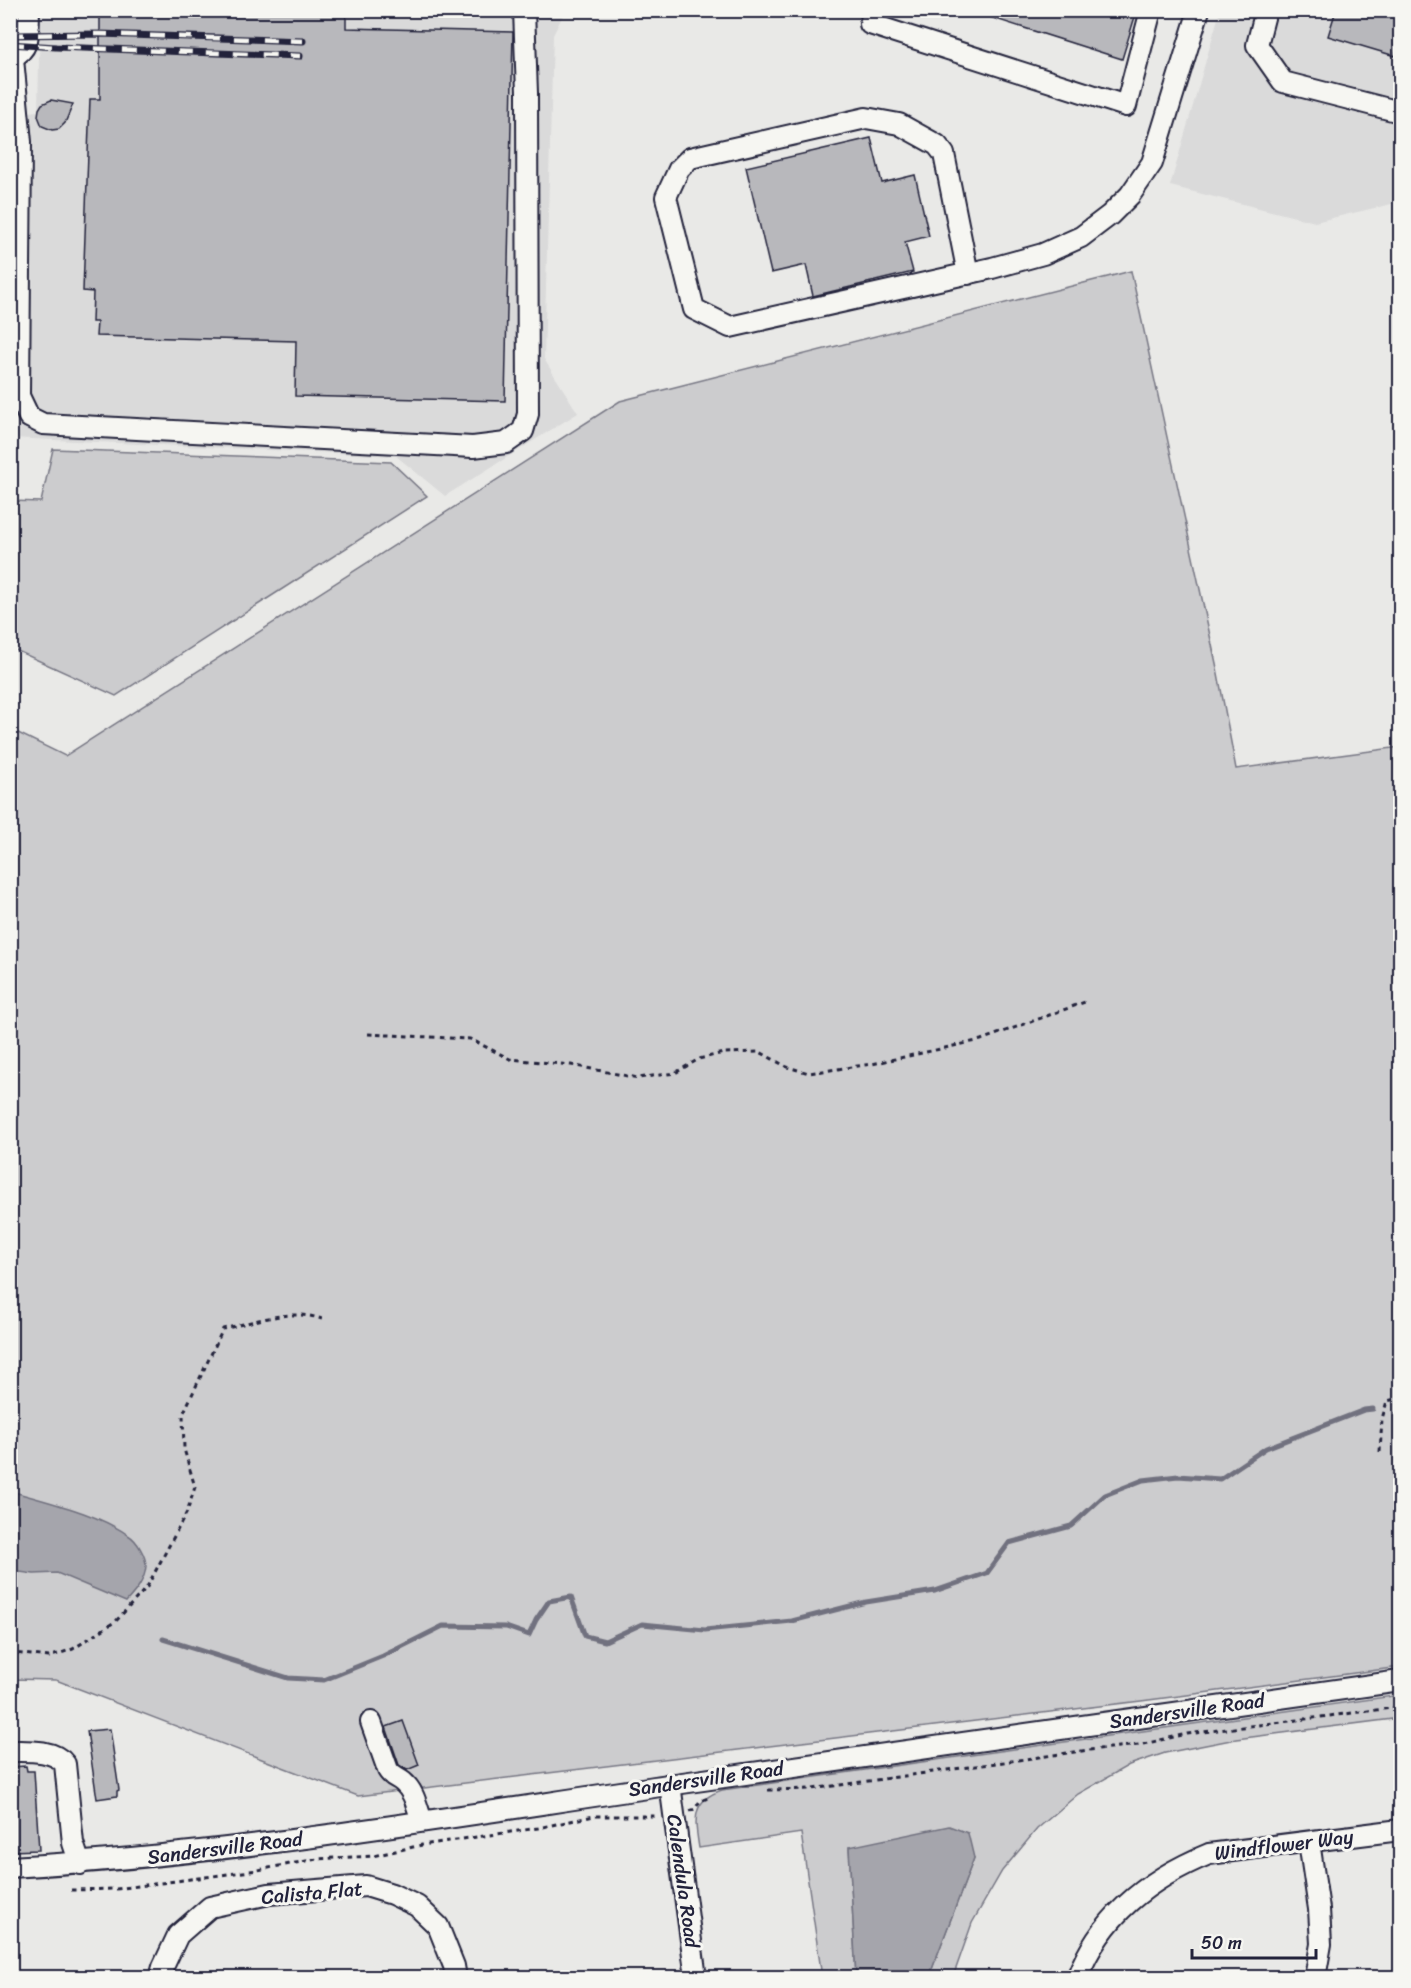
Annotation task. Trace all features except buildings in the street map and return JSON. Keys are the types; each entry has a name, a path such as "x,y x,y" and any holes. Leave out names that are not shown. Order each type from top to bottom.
{"street":[{"path":"29,10 29,35 23,51 12,59 21,142 19,396 29,417 43,424 473,447 506,443 524,431 528,414 528,93 524,10"},
{"path":"874,10 870,24 1126,106 1151,10"},
{"path":"968,274 944,154 937,145 899,124 866,118 690,159 679,169 666,197 694,309 730,327 968,274 1043,254 1081,237 1110,215 1130,195 1152,163 1199,10"},
{"path":"1266,10 1257,45 1283,82 1401,112"},
{"name":"Sandersville Road","path":"10,1867 152,1858 308,1838 940,1744 1401,1681"},
{"path":"371,1722 388,1770 392,1777 403,1782 414,1795 422,1821"},
{"path":"10,1751 31,1750 61,1759 65,1764 73,1843 80,1864"},
{"name":"Calendula Road","path":"670,1784 696,1977"},
{"name":"Windflower Way","path":"1077,1977 1108,1923 1131,1898 1180,1866 1209,1854 1401,1830"},
{"path":"1309,1842 1319,1909 1321,1944 1315,1977"},
{"name":"Calista Flat","path":"160,1977 178,1935 210,1907 269,1894 366,1886 392,1894 417,1906 438,1926 456,1977"}],"path":[{"path":"368,1034 470,1039 510,1059 571,1065 638,1078 675,1073 699,1059 723,1053 760,1052 788,1067 809,1073 872,1064 981,1040 1085,1002"},
{"path":"10,1650 15,1653 49,1657 73,1649 116,1620 147,1587 187,1512 195,1487 184,1449 183,1414 223,1329 290,1315 309,1315 322,1319"},
{"path":"1380,1452 1382,1419 1387,1401 1401,1398"},
{"path":"758,1790 812,1789 1139,1745 1187,1734 1401,1707"},
{"path":"71,1890 116,1889 258,1870 317,1859 373,1856 422,1845 538,1828 594,1816 674,1814 693,1810 700,1801 711,1798"}],"shaded area":[{"path":"40,11 565,11 553,35 544,359 578,413 445,496 396,456 11,438 11,114 38,111"},
{"path":"1220,11 1400,11 1400,202 1315,222 1170,186"},
{"path":"1131,271 1217,668 1236,769 1400,747 1400,1667 1141,1701 358,1796 56,1680 11,1679 10,729 65,756 620,401"},
{"path":"53,449 391,462 427,496 116,696 11,648 11,501 41,502"},
{"path":"11,1491 87,1514 116,1527 131,1537 143,1553 146,1566 142,1581 126,1602 57,1573 34,1574 13,1571 11,1573"},
{"path":"1400,1695 1400,1718 1236,1739 1165,1753 1129,1765 1078,1794 1037,1829 1002,1871 972,1923 953,1977 929,1977 974,1858 849,1847 856,1977 822,1977 801,1833 699,1848 696,1829 697,1813 704,1800 722,1790"},
{"path":"949,1826 968,1833 974,1858 929,1977 856,1977 849,1847"}],"waterway":[{"path":"163,1639 288,1678 324,1680 383,1656 443,1626 506,1627 529,1635 549,1601 571,1597 585,1636 605,1641 642,1624 705,1630 792,1621 866,1602 935,1591 987,1573 1009,1543 1071,1526 1105,1495 1143,1480 1178,1476 1220,1479 1266,1448 1364,1410 1373,1409"}],"railway":[{"path":"10,35 100,34 303,41"},
{"path":"10,44 300,56"}]}
